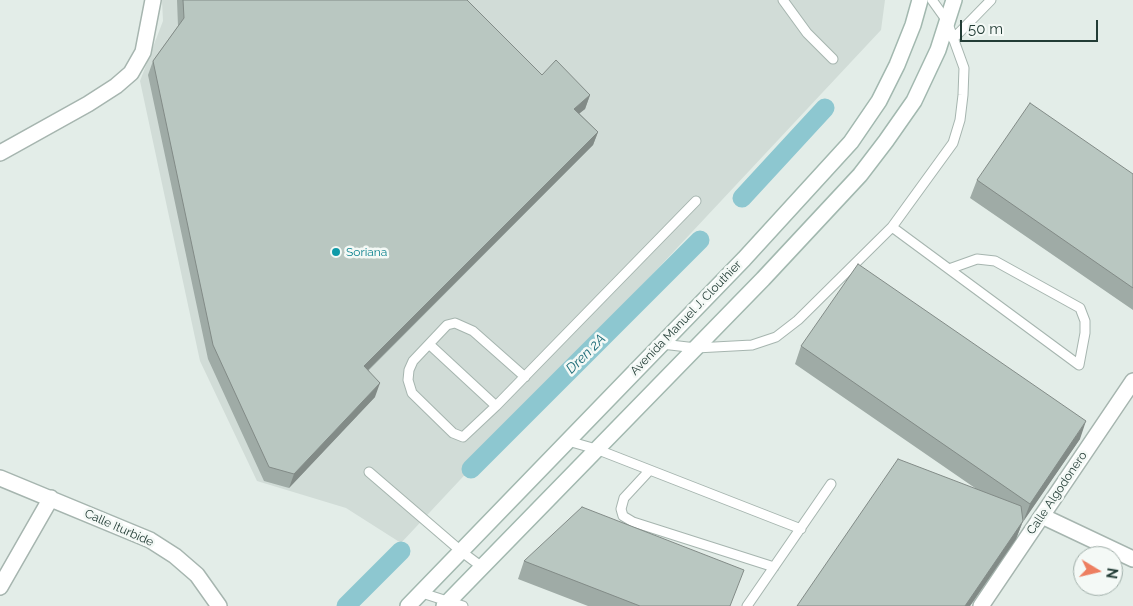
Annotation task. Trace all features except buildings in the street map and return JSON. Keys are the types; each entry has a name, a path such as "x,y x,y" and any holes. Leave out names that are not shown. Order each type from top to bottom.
{"main road":[{"path":"0,154 88,104 116,86 131,73 143,52 153,0"},
{"name":"Avenida Manuel J. Clouthier","path":"408,606 744,259 851,142 879,101 897,65 914,25 920,0"},
{"path":"452,604 482,567 764,279 860,175 914,101 938,50 954,0"},
{"name":"Calle Algodonero","path":"981,606 1133,381"},
{"name":"Calle Iturbide","path":"0,478 150,540 175,556 196,575 218,606"},
{"path":"0,587 51,498"},
{"path":"1042,516 1133,559"}],"lane":[{"path":"783,0 807,33 833,59"},
{"path":"662,344 696,348 752,345 776,338 798,320 892,227 952,143 960,120 964,95 964,68 947,21 932,0"},
{"path":"954,39 991,0"},
{"path":"525,377 472,330 464,325 455,323 447,326 413,361 409,370 408,380 412,393 453,433 463,437 525,377 696,201"},
{"path":"892,227 1079,365 1085,333 1085,321 1080,308 995,261 976,260 949,269"},
{"path":"429,344 496,406"},
{"path":"568,441 596,449 800,529"},
{"path":"649,471 624,498 621,509 623,516 633,522 774,567"},
{"path":"370,472 482,567"},
{"path":"747,606 832,484"},
{"path":"422,592 452,604"}],"shaded area":[{"path":"162,0 885,0 881,30 401,543 346,508 257,481 200,361 140,81 163,21"}],"waterway":[{"name":"Dren 2A","path":"742,198 825,108"},
{"name":"Dren 2A","path":"471,469 700,240"},
{"name":"Dren 2A","path":"346,606 401,551"}],"place":[{"name":"Soriana","path":"336,252"}]}
